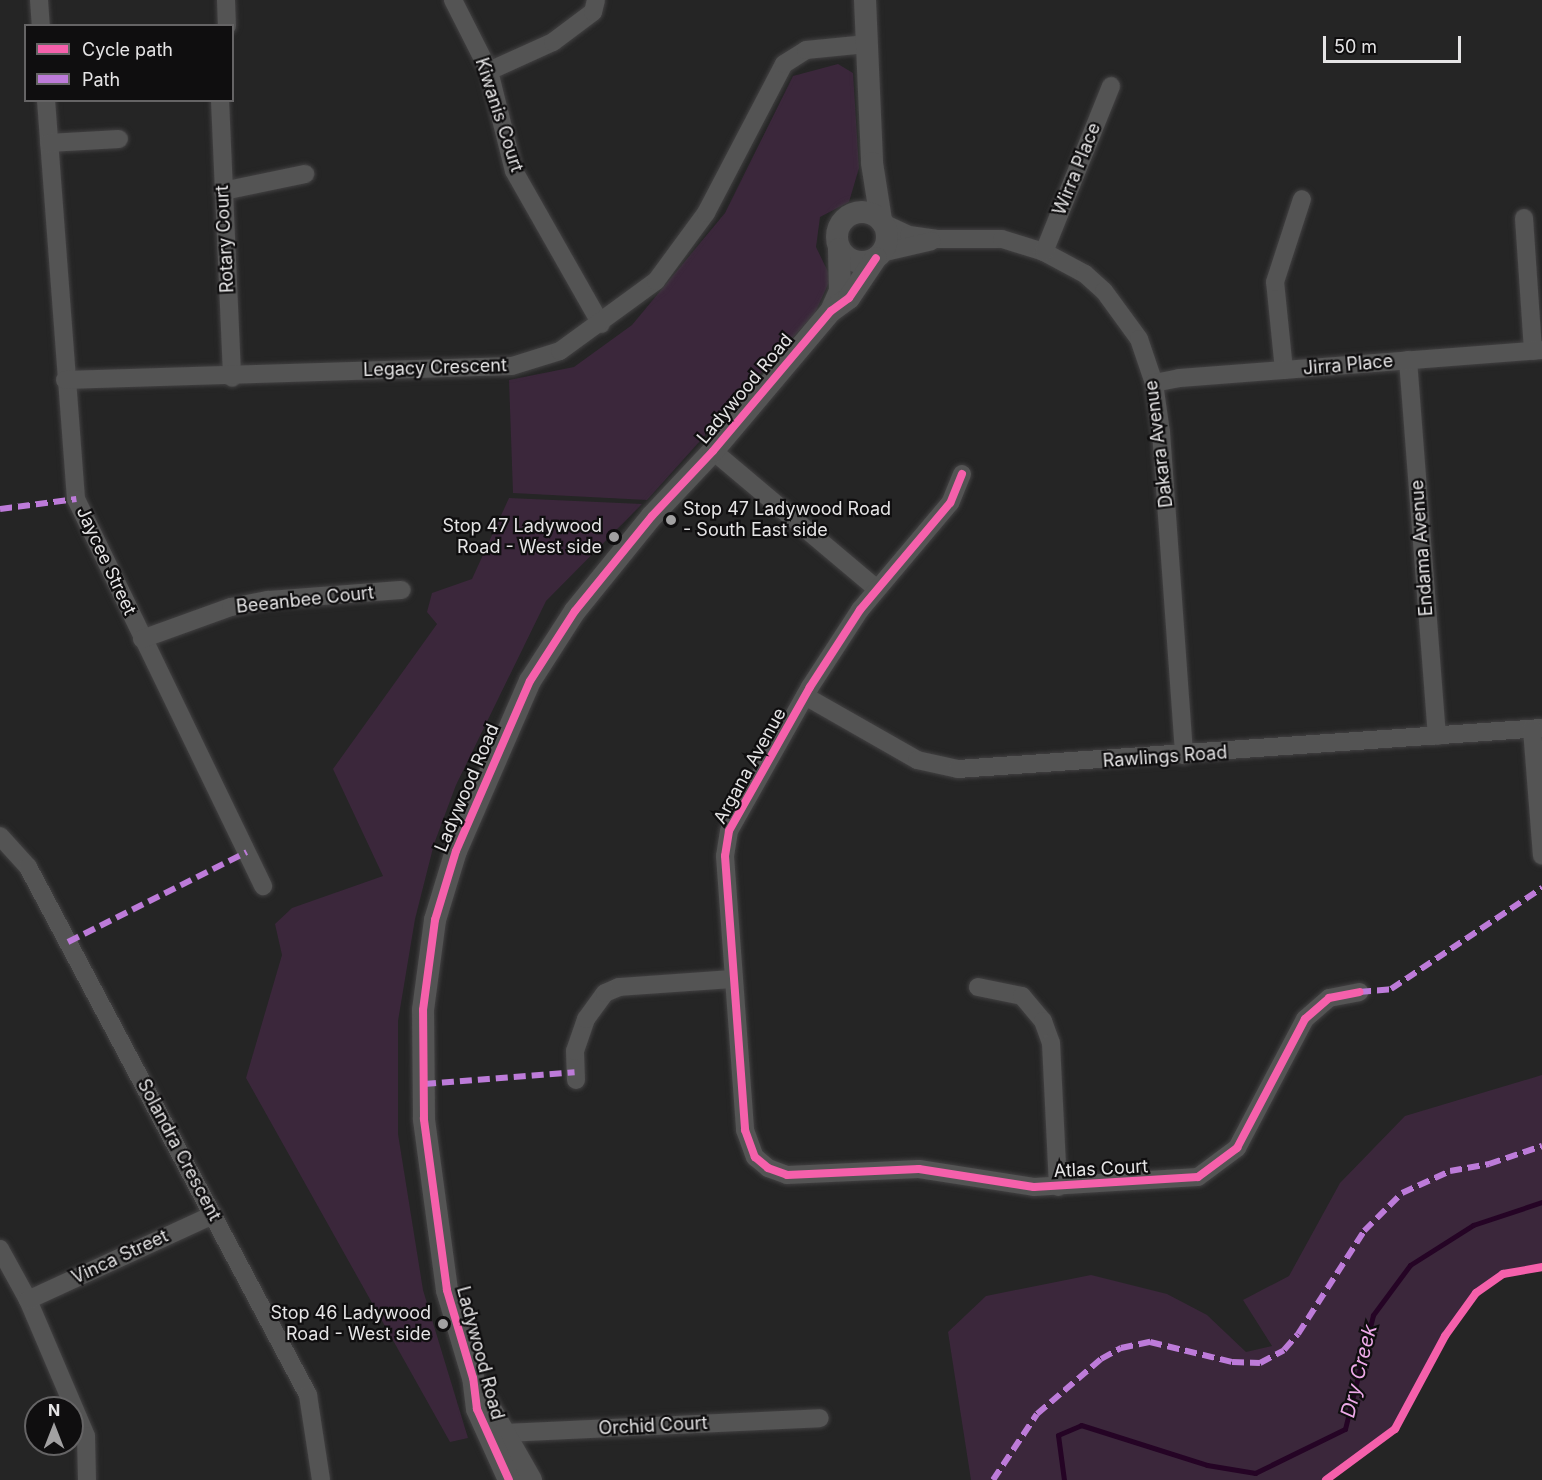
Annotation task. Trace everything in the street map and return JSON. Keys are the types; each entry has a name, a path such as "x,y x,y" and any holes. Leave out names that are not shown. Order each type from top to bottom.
{"street":[{"path":"39,0 41,24"},
{"path":"226,0 227,24"},
{"name":"Kiwanis Court","path":"453,0 489,71 514,171 601,324"},
{"path":"489,71 553,42 593,12 596,0"},
{"path":"865,0 872,163 882,221 887,235 878,256 860,262 839,249 837,231 846,217 854,213 873,214 882,221"},
{"name":"Legacy Crescent","path":"65,380 232,378 512,366 560,351 601,324 656,281 706,213 784,64 806,50 867,44"},
{"name":"Wirra Place","path":"1044,252 1111,86"},
{"name":"Jaycee Street","path":"46,102 65,380 76,499 263,886"},
{"name":"Rotary Court","path":"220,102 232,378"},
{"path":"49,143 119,140"},
{"path":"854,213 872,163"},
{"path":"223,191 305,174"},
{"path":"1284,370 1275,282 1302,199"},
{"path":"1524,218 1538,350"},
{"name":"Dakara Avenue","path":"882,221 909,234 936,239 1002,239 1044,252 1085,274 1118,306 1139,339 1154,383 1184,755"},
{"name":"Dakara Avenue","path":"878,256 936,239"},
{"name":"Ladywood Road","path":"831,311 840,291 839,249"},
{"name":"Ladywood Road","path":"509,1480 498,1439 473,1378 447,1290 424,1119 423,1010 435,920 456,851 530,681 575,611 652,516 713,451 831,311 860,285 878,256"},
{"name":"Jirra Place","path":"1154,383 1284,370 1538,350"},
{"name":"Endama Avenue","path":"1408,360 1437,736"},
{"path":"713,451 877,589"},
{"name":"Argana Avenue","path":"755,1157 745,1130 727,841 805,696 860,609 951,503 962,474"},
{"name":"Beeanbee Court","path":"142,639 231,607 402,590"},
{"name":"Rawlings Road","path":"805,696 917,760 958,769 1537,729"},
{"path":"1537,729 1542,856"},
{"name":"Solandra Crescent","path":"0,836 28,867 308,1395 321,1480"},
{"path":"576,1080 575,1051 586,1019 604,993 619,987 734,979"},
{"path":"978,987 1022,996 1043,1021 1052,1054 1058,1187"},
{"name":"Atlas Court","path":"755,1157 768,1168 787,1175 919,1168 1034,1187 1172,1181 1211,1171 1237,1148 1305,1019 1329,998 1359,992"},
{"name":"Vinca Street","path":"28,1300 213,1215"},
{"path":"0,1249 28,1300 86,1436 87,1480"},
{"name":"Orchid Court","path":"498,1439 820,1418"},
{"name":"Ladywood Road","path":"498,1439 531,1480"}],"shaded area":[{"path":"838,64 853,73 859,168 849,202 820,217 816,247 831,278 815,313 647,500 513,493 509,380 574,367 632,325 725,213 793,76"},
{"path":"509,498 642,504 546,601 456,785 434,844 415,919 398,1021 398,1134 423,1290 468,1438 450,1442 246,1078 282,955 275,924 292,908 383,876 333,769 437,624 427,612 432,593 472,579"},
{"path":"1542,1075 1542,1267 1503,1274 1476,1293 1445,1336 1395,1429 1362,1457 1326,1480 971,1480 948,1332 986,1296 1091,1275 1167,1294 1207,1315 1246,1352 1272,1346 1243,1300 1289,1276 1340,1183 1405,1116"}],"waterway":[{"name":"Dry Creek","path":"1064,1480 1058,1435 1081,1425 1207,1465 1255,1473 1345,1429 1373,1315 1410,1265 1473,1225 1542,1202"}],"marked path":[{"path":"0,509 76,499"},
{"path":"68,942 247,852"},
{"path":"1359,992 1391,989 1542,888"},
{"path":"424,1084 575,1072"},
{"path":"993,1480 1037,1414 1101,1359 1121,1348 1150,1342 1232,1362 1260,1363 1284,1350 1298,1334 1364,1231 1402,1193 1450,1171 1489,1164 1542,1146"}],"cycle path":[{"path":"509,1480 477,1409 473,1378 447,1290 424,1119 423,1010 435,920 456,851 530,681 575,611 652,516 713,451 831,311 849,298 876,258"},
{"path":"962,474 950,503 860,610 810,687 729,831 725,856 745,1130 755,1157 768,1168 787,1175 919,1169 1034,1187 1198,1177 1237,1148 1305,1019 1329,998 1359,992"},
{"path":"1326,1480 1395,1429 1445,1336 1476,1293 1503,1274 1542,1267"}],"place":[{"name":"Stop 47 Ladywood Road - South East side","path":"671,520"},
{"name":"Stop 47 Ladywood Road - West side","path":"614,537"},
{"name":"Stop 46 Ladywood Road - West side","path":"443,1324"}]}
